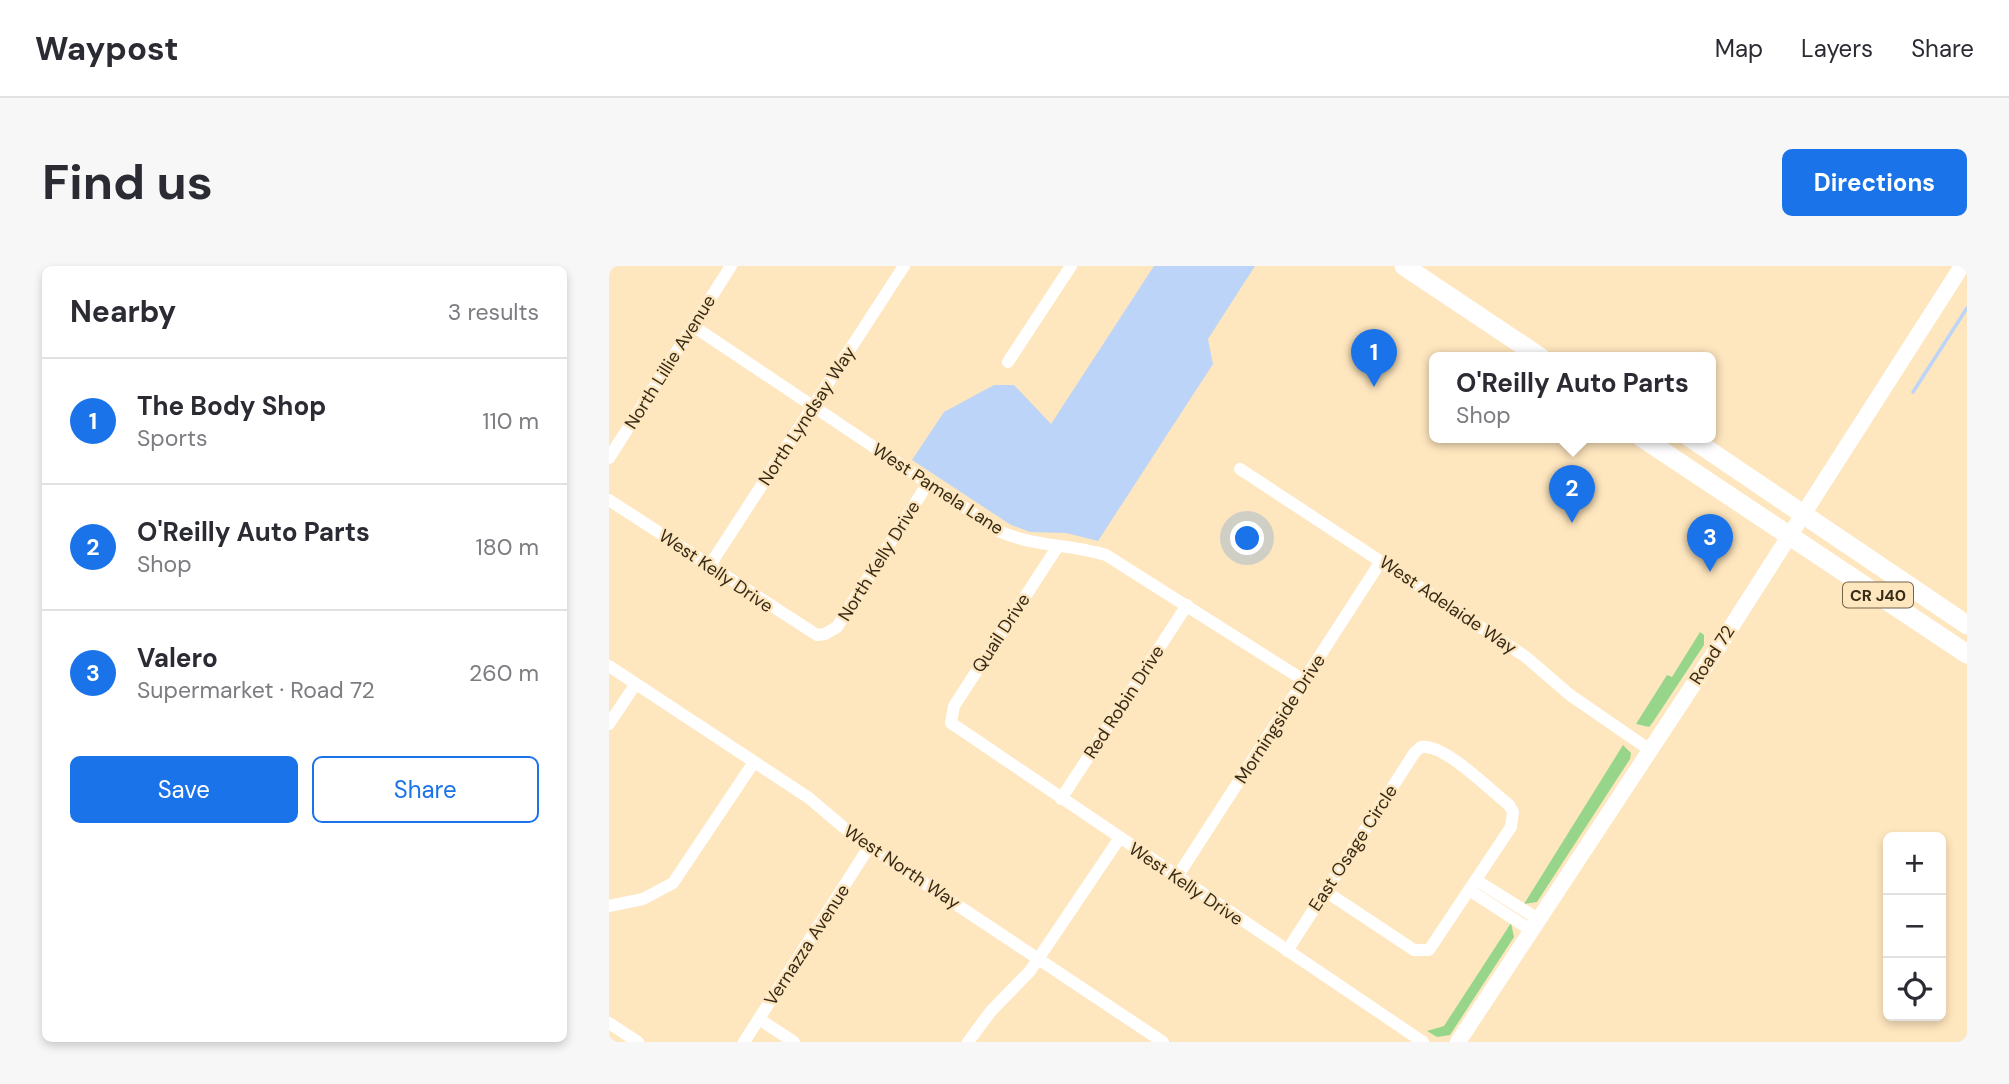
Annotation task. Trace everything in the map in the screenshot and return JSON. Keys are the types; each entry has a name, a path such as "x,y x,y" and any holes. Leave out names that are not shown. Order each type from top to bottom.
{"main road":[{"path":"1404,266 1533,352"},
{"name":"CR J40","path":"1650,443 1967,654"},
{"name":"CR J40","path":"1698,443 1967,625"}],"street":[{"name":"North Lillie Avenue","path":"609,458 731,266"},
{"name":"North Lyndsay Way","path":"710,565 904,266"},
{"path":"1008,362 1071,266"},
{"name":"Road 72","path":"1458,1042 1804,514 1962,266"},
{"name":"West Pamela Lane","path":"693,326 1001,532 1037,544 1106,555 1305,681"},
{"name":"West Adelaide Way","path":"1240,469 1527,657 1570,695 1650,750"},
{"name":"North Kelly Drive","path":"825,634 837,627 928,483"},
{"name":"West Kelly Drive","path":"609,500 809,632 825,634"},
{"name":"Quail Drive","path":"951,723 954,706 1058,546"},
{"name":"Morningside Drive","path":"1177,877 1381,561"},
{"name":"Red Robin Drive","path":"1061,800 1187,605"},
{"name":"West North Way","path":"609,666 809,798 869,847 1159,1041"},
{"path":"609,724 635,685"},
{"name":"West Kelly Drive","path":"951,723 1061,800 1423,1042"},
{"name":"East Osage Circle","path":"1287,951 1421,747 1433,747 1458,764 1509,805 1513,812 1511,827 1472,885"},
{"path":"609,906 643,899 673,883 754,762"},
{"path":"968,1042 985,1017 1021,982 1119,839"},
{"name":"Vernazza Avenue","path":"744,1042 869,847"},
{"path":"1325,891 1414,950 1424,952 1434,946 1472,885 1535,925"},
{"path":"759,1019 795,1042"},
{"path":"609,1023 638,1042"}],"green space":[{"path":"1700,632 1704,635 1704,645 1653,722 1649,727 1636,724 1667,675 1672,677"},
{"path":"1623,745 1631,753 1630,759 1537,902 1524,904"},
{"path":"1511,923 1514,937 1450,1035 1437,1037 1427,1031 1444,1026"}],"water":[{"path":"1154,266 1255,266 1208,339 1213,364 1098,541 1066,533 1030,532 1011,525 912,460 944,412 994,385 1014,385 1051,424"}],"waterway":[{"path":"1913,392 1967,308"}],"place":[{"name":"The Body Shop","path":"1374,387"},
{"name":"O'Reilly Auto Parts","path":"1572,523"},
{"name":"Valero","path":"1710,572"}]}
